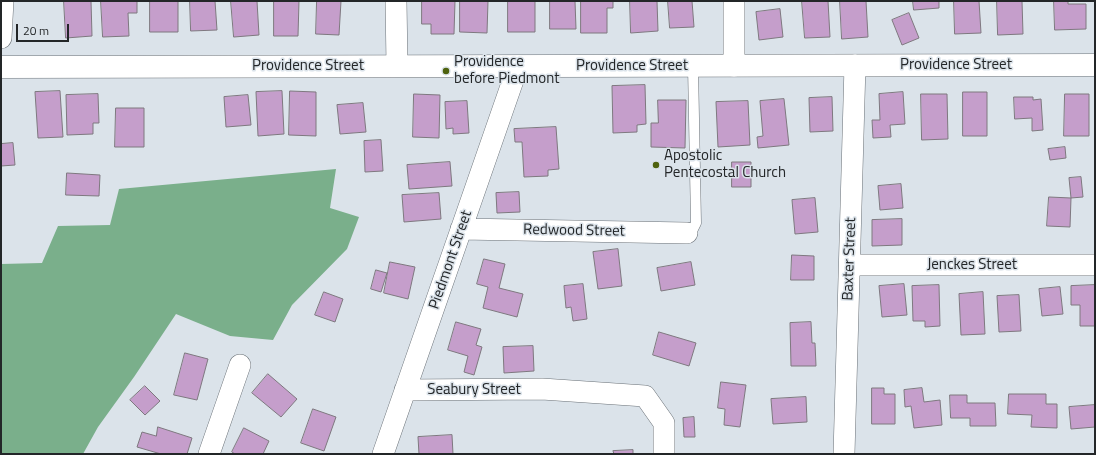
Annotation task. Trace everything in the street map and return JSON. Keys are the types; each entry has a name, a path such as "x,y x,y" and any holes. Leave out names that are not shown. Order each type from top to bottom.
{"main road":[{"name":"Providence Street","path":"1,67 1095,65"}],"street":[{"path":"1,28 3,1"},
{"path":"396,1 397,66"},
{"path":"734,1 734,66"},
{"name":"Baxter Street","path":"844,454 855,65"},
{"name":"Piedmont Street","path":"383,454 518,66"},
{"name":"Redwood Street","path":"461,229 687,233"},
{"name":"Jenckes Street","path":"850,265 1095,265"},
{"path":"209,454 240,365"},
{"name":"Seabury Street","path":"405,390 542,389 645,396 664,423 664,454"}],"lane":[{"path":"687,233 693,229 696,223 693,66"}],"green space":[{"path":"336,169 330,208 359,217 347,249 292,305 273,340 230,336 176,314 134,377 98,427 83,454 1,454 1,264 42,263 58,226 110,225 119,189"}],"building":[{"path":"64,1 91,1 92,36 66,38"},
{"path":"101,1 137,1 137,13 128,13 129,36 103,37"},
{"path":"150,1 178,1 178,32 150,32"},
{"path":"190,1 215,1 217,30 191,31"},
{"path":"231,1 257,1 259,35 234,37"},
{"path":"274,1 299,1 298,36 274,36"},
{"path":"317,1 341,1 339,35 316,34"},
{"path":"422,1 455,1 454,34 431,34 431,24 422,24"},
{"path":"460,1 488,1 487,33 460,32"},
{"path":"508,1 535,1 535,32 508,32"},
{"path":"550,1 575,1 576,29 550,29"},
{"path":"581,1 613,1 613,8 607,8 607,33 581,33"},
{"path":"630,1 657,1 658,31 631,33"},
{"path":"668,1 692,1 694,27 670,28"},
{"path":"802,1 828,1 830,37 805,38"},
{"path":"840,1 866,1 868,37 842,39"},
{"path":"913,1 939,1 939,8 914,10"},
{"path":"954,1 979,1 981,33 955,34"},
{"path":"997,1 1022,1 1023,34 998,35"},
{"path":"1054,1 1068,1 1068,4 1086,4 1086,29 1055,30"},
{"path":"780,9 783,37 759,40 756,12"},
{"path":"909,13 919,38 902,45 892,20"},
{"path":"645,85 646,124 637,125 637,132 613,133 612,86"},
{"path":"60,91 63,137 38,138 35,92"},
{"path":"282,91 284,134 258,136 256,92"},
{"path":"290,91 316,92 316,136 289,135"},
{"path":"903,92 905,124 890,125 891,137 873,138 872,120 880,120 879,94"},
{"path":"963,92 987,92 987,136 963,136"},
{"path":"98,94 99,123 93,123 93,134 67,135 66,95"},
{"path":"414,94 440,95 439,138 413,137"},
{"path":"921,94 947,94 948,139 922,140"},
{"path":"1065,94 1089,94 1089,136 1064,136"},
{"path":"248,95 251,125 226,127 224,97"},
{"path":"832,97 833,131 810,132 809,98"},
{"path":"1014,97 1033,97 1033,100 1041,99 1043,130 1032,131 1032,118 1015,119"},
{"path":"784,99 789,145 758,148 757,137 763,136 760,101"},
{"path":"658,100 686,100 685,148 651,147 651,123 658,123"},
{"path":"467,101 469,133 453,134 453,128 446,129 445,102"},
{"path":"748,101 750,145 718,147 716,102"},
{"path":"363,103 366,132 340,134 337,105"},
{"path":"116,108 144,108 144,147 115,147"},
{"path":"556,127 559,169 548,170 548,176 524,177 522,142 515,142 514,129"},
{"path":"381,140 383,171 365,172 364,141"},
{"path":"13,143 15,165 1,166 1,144"},
{"path":"1065,147 1066,158 1050,160 1048,149"},
{"path":"450,162 452,186 409,189 407,165"},
{"path":"732,162 751,162 751,187 732,187"},
{"path":"67,173 100,175 99,196 66,195"},
{"path":"1081,177 1083,197 1071,198 1069,178"},
{"path":"901,184 903,208 880,210 878,186"},
{"path":"519,192 520,212 497,213 496,193"},
{"path":"439,193 441,219 404,222 402,195"},
{"path":"1049,197 1071,198 1070,227 1047,226"},
{"path":"815,198 818,232 795,234 792,200"},
{"path":"902,219 902,245 872,246 872,220"},
{"path":"618,249 622,286 598,289 593,252"},
{"path":"792,255 814,256 814,280 791,280"},
{"path":"484,259 505,264 499,288 523,294 517,317 483,308 488,287 477,284"},
{"path":"390,262 415,267 408,299 384,293"},
{"path":"691,262 695,285 661,291 657,268"},
{"path":"376,270 387,273 381,292 371,289"},
{"path":"583,284 587,319 573,321 571,307 566,308 564,286"},
{"path":"904,284 907,315 882,317 879,286"},
{"path":"939,285 940,326 925,327 925,321 913,321 912,286"},
{"path":"1095,285 1095,326 1080,326 1080,305 1071,305 1071,286"},
{"path":"1060,287 1063,314 1042,316 1039,289"},
{"path":"324,292 343,299 335,322 315,315"},
{"path":"983,292 985,334 961,335 959,294"},
{"path":"1019,295 1021,331 999,332 997,296"},
{"path":"456,322 481,329 476,345 482,347 474,375 464,372 468,356 448,350"},
{"path":"811,322 812,343 815,343 816,366 791,366 790,323"},
{"path":"659,332 696,343 689,366 653,355"},
{"path":"533,346 534,371 504,373 503,347"},
{"path":"185,353 208,359 197,400 174,395"},
{"path":"268,374 297,399 281,417 252,393"},
{"path":"721,382 746,385 740,427 724,425 725,409 718,408"},
{"path":"145,386 160,401 145,415 130,400"},
{"path":"872,388 884,388 884,394 895,394 895,424 872,424"},
{"path":"922,388 924,402 940,400 942,425 914,428 911,406 905,407 904,390"},
{"path":"1009,394 1046,394 1046,404 1057,404 1057,428 1031,427 1032,415 1008,414"},
{"path":"950,395 967,395 967,403 995,403 996,426 970,426 970,418 951,418"},
{"path":"806,397 807,422 773,424 771,399"},
{"path":"1095,405 1095,427 1071,429 1069,407"},
{"path":"313,409 336,417 324,451 301,443"},
{"path":"694,417 695,437 684,437 683,418"},
{"path":"158,427 192,438 187,454 161,454 137,447 142,432 156,436"},
{"path":"244,428 269,441 263,454 235,454 232,452"},
{"path":"452,435 453,454 419,454 418,437"},
{"path":"633,450 633,454 614,454 613,451"}],"place":[{"name":"Providence before Piedmont","path":"446,71"},
{"name":"Apostolic Pentecostal Church","path":"656,165"}]}
